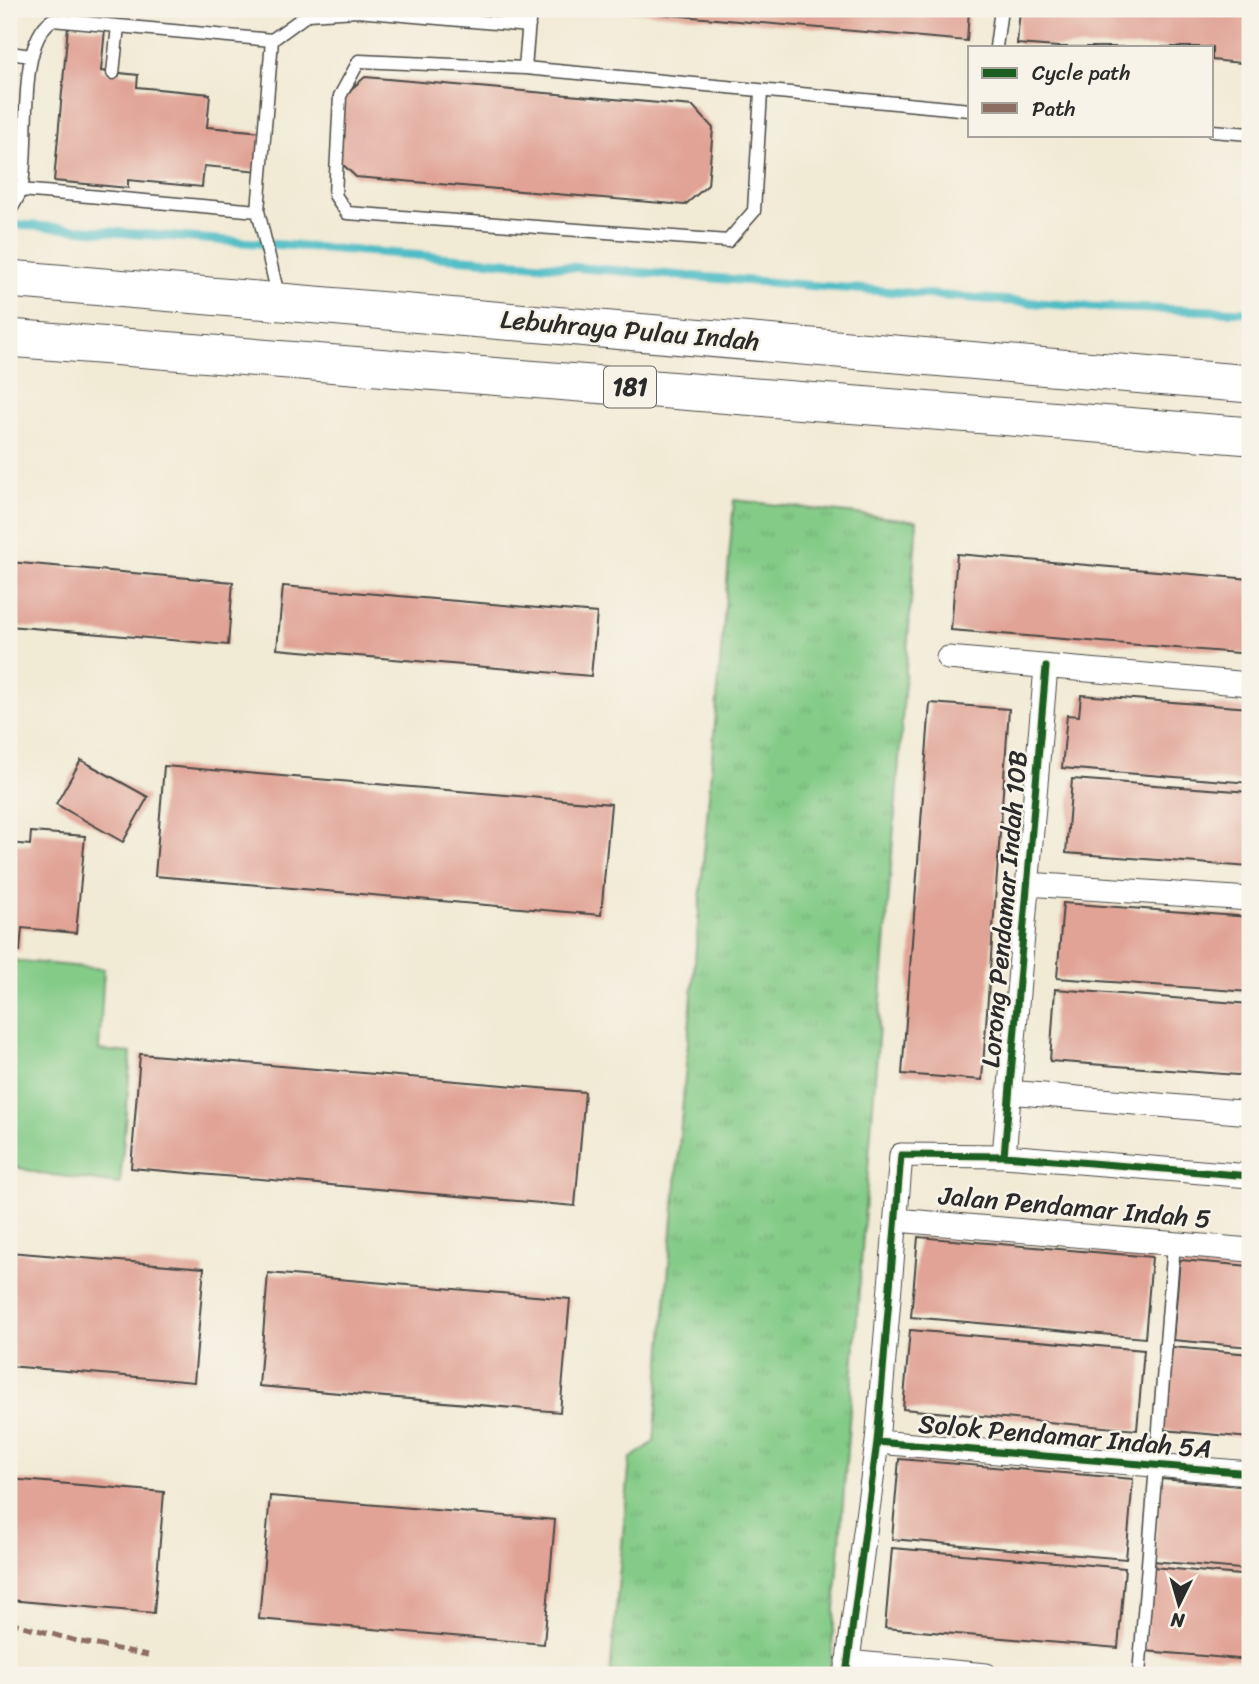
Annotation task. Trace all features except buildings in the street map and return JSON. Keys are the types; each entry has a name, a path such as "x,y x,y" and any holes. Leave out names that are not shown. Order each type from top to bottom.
{"main road":[{"name":"Lebuhraya Pulau Indah","path":"9,279 279,299 1250,384"},
{"name":"181","path":"9,338 1250,436"}],"street":[{"path":"948,658 1250,684"},
{"name":"Lorong Pendamar Indah 10B","path":"1004,1156 1046,667"},
{"path":"1027,884 1250,899"},
{"path":"1009,1091 1250,1113"},
{"path":"986,1675 846,1669 877,1442 901,1155 1004,1156 1250,1176"},
{"name":"Jalan Pendamar Indah 5","path":"896,1220 1250,1250"},
{"name":"Solok Pendamar Indah 5A","path":"877,1442 1250,1473"}],"lane":[{"path":"525,68 530,9"},
{"path":"996,46 1000,9"},
{"path":"9,213 19,195 32,56 44,26 52,20 272,40 308,14 357,11 404,12 529,26"},
{"path":"113,73 118,26"},
{"path":"272,40 260,217 279,299"},
{"path":"9,53 32,56"},
{"path":"761,92 754,211 728,242 347,213 335,195 340,96 359,61 525,68 968,110"},
{"path":"1214,131 1250,134"},
{"path":"19,195 101,191 260,217"},
{"path":"1139,1675 1174,1244"}],"green space":[{"path":"734,500 917,521 830,1675 610,1675 630,1459 654,1442"},
{"path":"9,960 104,969 99,1050 131,1053 120,1184 38,1173 9,1165"}],"waterway":[{"path":"9,224 1090,307 1250,312"}],"marked path":[{"path":"9,1622 77,1641 148,1655"}],"cycle path":[{"path":"1004,1156 1046,667"},
{"path":"846,1675 877,1442 901,1155 1004,1156 1250,1176"},
{"path":"877,1442 1250,1473"}]}
